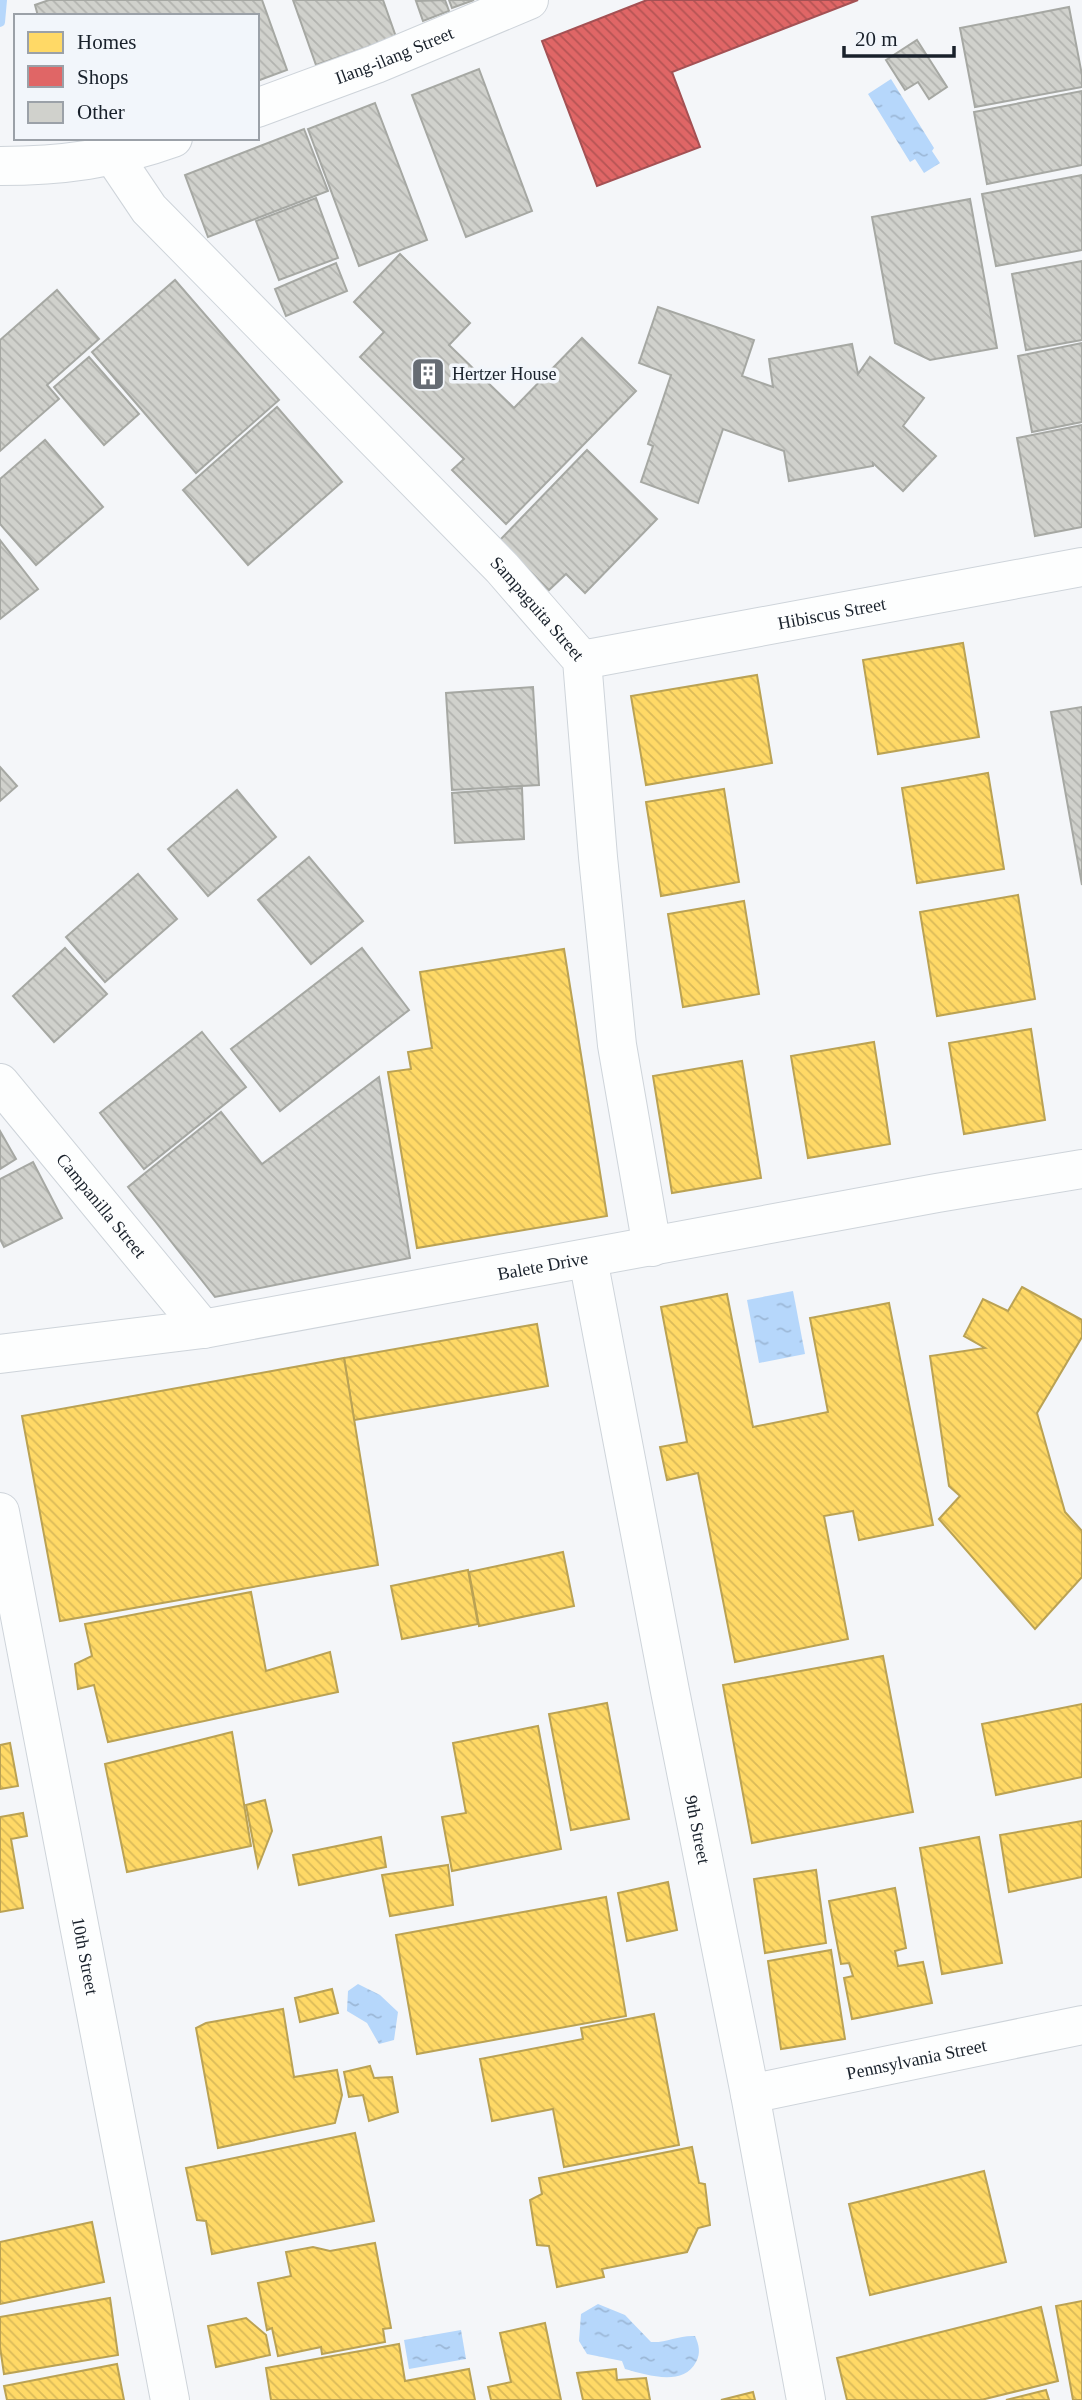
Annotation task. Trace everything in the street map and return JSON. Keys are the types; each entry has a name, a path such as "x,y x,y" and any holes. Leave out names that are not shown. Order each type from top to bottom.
{"street":[{"name":"Ilang-ilang Street","path":"259,107 376,64 529,0"},
{"path":"0,166 45,166 114,157 167,140"},
{"name":"Sampaguita Street","path":"114,157 149,209 502,568 582,660 617,1045 652,1247"},
{"name":"Hibiscus Street","path":"582,660 1082,567"},
{"name":"Campanilla Street","path":"0,1083 203,1329"},
{"name":"Balete Drive","path":"0,1354 203,1329 1082,1169"},
{"name":"9th Street","path":"588,1259 750,2094 806,2400"},
{"name":"10th Street","path":"0,1512 170,2400"},
{"name":"Pennsylvania Street","path":"750,2094 1082,2025"}],"water":[{"path":"891,79 934,148 932,151 940,163 924,173 915,159 910,162 868,94"},
{"path":"793,1291 805,1354 759,1363 747,1300"},
{"path":"358,1984 380,1995 398,2012 394,2040 379,2044 367,2023 347,2011 348,1991"},
{"path":"598,2304 625,2315 651,2342 695,2336 699,2349 696,2362 683,2374 664,2377 625,2369 622,2361 587,2354 579,2341 581,2314"},
{"path":"461,2330 466,2359 409,2369 404,2340"}],"building: Homes":[{"path":"963,643 979,737 878,754 863,660"},
{"path":"757,675 772,763 646,785 631,696"},
{"path":"988,773 1004,869 917,883 902,788"},
{"path":"724,789 739,882 661,896 646,802"},
{"path":"1018,895 1035,999 937,1016 920,912"},
{"path":"744,901 759,994 683,1007 668,914"},
{"path":"564,949 607,1216 417,1248 388,1072 411,1069 408,1052 432,1048 420,972"},
{"path":"1031,1029 1045,1120 964,1134 949,1043"},
{"path":"874,1042 890,1144 808,1158 791,1056"},
{"path":"742,1061 761,1178 672,1193 653,1076"},
{"path":"1022,1287 1082,1320 1082,1337 1037,1413 1065,1512 1082,1531 1082,1577 1035,1629 939,1519 960,1496 949,1486 930,1356 985,1348 964,1336 983,1299 1008,1311"},
{"path":"727,1294 753,1427 828,1412 810,1318 889,1303 933,1525 859,1540 853,1511 824,1516 848,1639 735,1662 698,1473 667,1480 660,1447 687,1442 661,1307"},
{"path":"537,1324 548,1386 354,1420 344,1358"},
{"path":"344,1358 378,1565 60,1621 22,1416"},
{"path":"563,1552 574,1606 479,1626 469,1572"},
{"path":"468,1570 478,1624 402,1639 391,1586"},
{"path":"251,1592 266,1671 330,1652 338,1692 108,1742 94,1685 78,1689 75,1664 92,1656 85,1624"},
{"path":"883,1656 913,1812 752,1843 723,1685"},
{"path":"607,1703 629,1819 571,1830 549,1714"},
{"path":"1082,1704 1082,1777 996,1795 982,1724"},
{"path":"538,1726 561,1849 452,1871 442,1817 466,1813 453,1743"},
{"path":"232,1732 251,1846 127,1872 105,1764"},
{"path":"10,1743 18,1786 0,1789 0,1745"},
{"path":"265,1800 272,1831 258,1867 246,1805"},
{"path":"23,1813 27,1836 11,1839 23,1908 0,1912 0,1817"},
{"path":"1082,1821 1082,1877 1009,1892 1000,1835"},
{"path":"381,1837 386,1867 299,1885 293,1855"},
{"path":"979,1837 1002,1963 942,1974 920,1848"},
{"path":"448,1865 453,1905 390,1916 382,1875"},
{"path":"816,1870 826,1943 765,1953 754,1879"},
{"path":"668,1882 677,1930 627,1941 618,1893"},
{"path":"895,1888 906,1948 895,1951 898,1966 923,1962 932,2003 852,2019 844,1978 853,1976 849,1963 841,1964 829,1901"},
{"path":"606,1897 626,2016 417,2054 396,1935"},
{"path":"831,1950 845,2039 781,2049 768,1961"},
{"path":"332,1989 338,2013 300,2022 295,1998"},
{"path":"283,2009 294,2077 337,2070 342,2095 335,2123 218,2148 196,2028 206,2023"},
{"path":"654,2014 679,2145 564,2167 553,2109 492,2121 480,2059 583,2039 581,2028"},
{"path":"370,2066 374,2078 392,2077 398,2112 369,2121 363,2095 349,2097 344,2072"},
{"path":"355,2133 374,2221 212,2254 206,2221 197,2220 186,2168"},
{"path":"692,2147 699,2183 705,2184 710,2225 698,2228 687,2252 602,2269 604,2277 557,2287 549,2246 537,2245 530,2200 542,2194 539,2178"},
{"path":"984,2171 1006,2262 870,2295 849,2204"},
{"path":"92,2222 104,2282 0,2304 0,2242"},
{"path":"375,2243 391,2328 383,2329 385,2342 322,2354 321,2347 278,2356 272,2328 267,2330 258,2283 291,2276 286,2252 313,2247 330,2251"},
{"path":"110,2298 118,2355 4,2374 0,2347 0,2317"},
{"path":"1082,2301 1082,2400 1073,2400 1056,2306"},
{"path":"1041,2307 1058,2381 981,2400 847,2400 837,2358"},
{"path":"246,2318 266,2335 270,2355 216,2367 208,2326"},
{"path":"545,2323 561,2400 491,2400 488,2387 511,2382 500,2333"},
{"path":"399,2344 405,2381 469,2369 475,2400 271,2400 266,2368"},
{"path":"117,2364 124,2400 7,2400 4,2386"},
{"path":"616,2369 617,2380 646,2378 650,2400 583,2400 577,2373"},
{"path":"1046,2390 1049,2400 1006,2400"},
{"path":"753,2392 755,2400 721,2400"}],"building: Shops":[{"path":"647,0 858,0 672,72 700,147 597,186 542,41"}],"building: Other":[{"path":"49,0 262,0 287,70 259,80 259,14 37,14 35,5"},
{"path":"293,0 383,0 396,37 316,65"},
{"path":"445,0 449,11 423,21 416,1"},
{"path":"449,0 474,0 452,8"},
{"path":"1069,7 1082,87 975,107 960,28"},
{"path":"917,40 947,87 929,99 918,82 905,90 886,60"},
{"path":"479,69 532,211 466,237 412,95"},
{"path":"1082,91 1082,165 987,184 974,112"},
{"path":"375,103 427,240 359,266 308,129"},
{"path":"304,129 328,191 208,237 185,175"},
{"path":"1082,175 1082,250 996,266 982,194"},
{"path":"316,198 338,258 279,280 256,221"},
{"path":"970,199 997,348 930,360 895,343 872,217"},
{"name":"Hertzer House","path":"400,254 470,323 449,345 514,408 582,338 636,391 506,524 452,470 464,459 360,357 384,332 354,302"},
{"path":"1082,261 1082,340 1026,350 1012,274"},
{"path":"336,263 347,291 286,316 275,289"},
{"path":"175,280 279,400 196,473 92,352"},
{"path":"57,290 99,339 47,385 59,399 0,451 0,340"},
{"path":"658,307 754,340 742,376 773,387 769,359 852,344 858,374 870,357 924,398 903,426 936,456 903,491 873,463 873,466 789,481 784,451 723,429 698,503 641,482 653,446 648,444 671,375 639,363"},
{"path":"1082,343 1082,422 1032,432 1018,356"},
{"path":"89,357 139,414 104,445 54,387"},
{"path":"277,407 342,482 248,565 183,490"},
{"path":"1082,425 1082,527 1035,536 1017,438"},
{"path":"45,440 103,507 36,565 0,524 0,479"},
{"path":"587,450 657,519 585,593 566,574 549,590 499,541"},
{"path":"0,540 38,589 0,619"},
{"path":"533,687 539,785 452,790 446,693"},
{"path":"1082,707 1082,885 1051,712"},
{"path":"0,767 17,786 0,801"},
{"path":"522,788 524,839 455,843 452,793"},
{"path":"237,790 276,837 208,896 168,849"},
{"path":"309,857 363,921 311,964 258,900"},
{"path":"138,874 177,919 105,982 66,937"},
{"path":"65,948 107,994 54,1042 13,996"},
{"path":"362,948 409,1010 280,1111 231,1049"},
{"path":"202,1032 246,1087 144,1169 100,1113"},
{"path":"379,1077 410,1258 215,1297 128,1187 221,1112 262,1164"},
{"path":"0,1131 16,1159 0,1169"},
{"path":"33,1162 62,1218 4,1247 0,1239 0,1179"}],"waterway":[{"path":"0,22 2,0"}],"place":[{"name":"Hertzer House","path":"428,374"}]}
